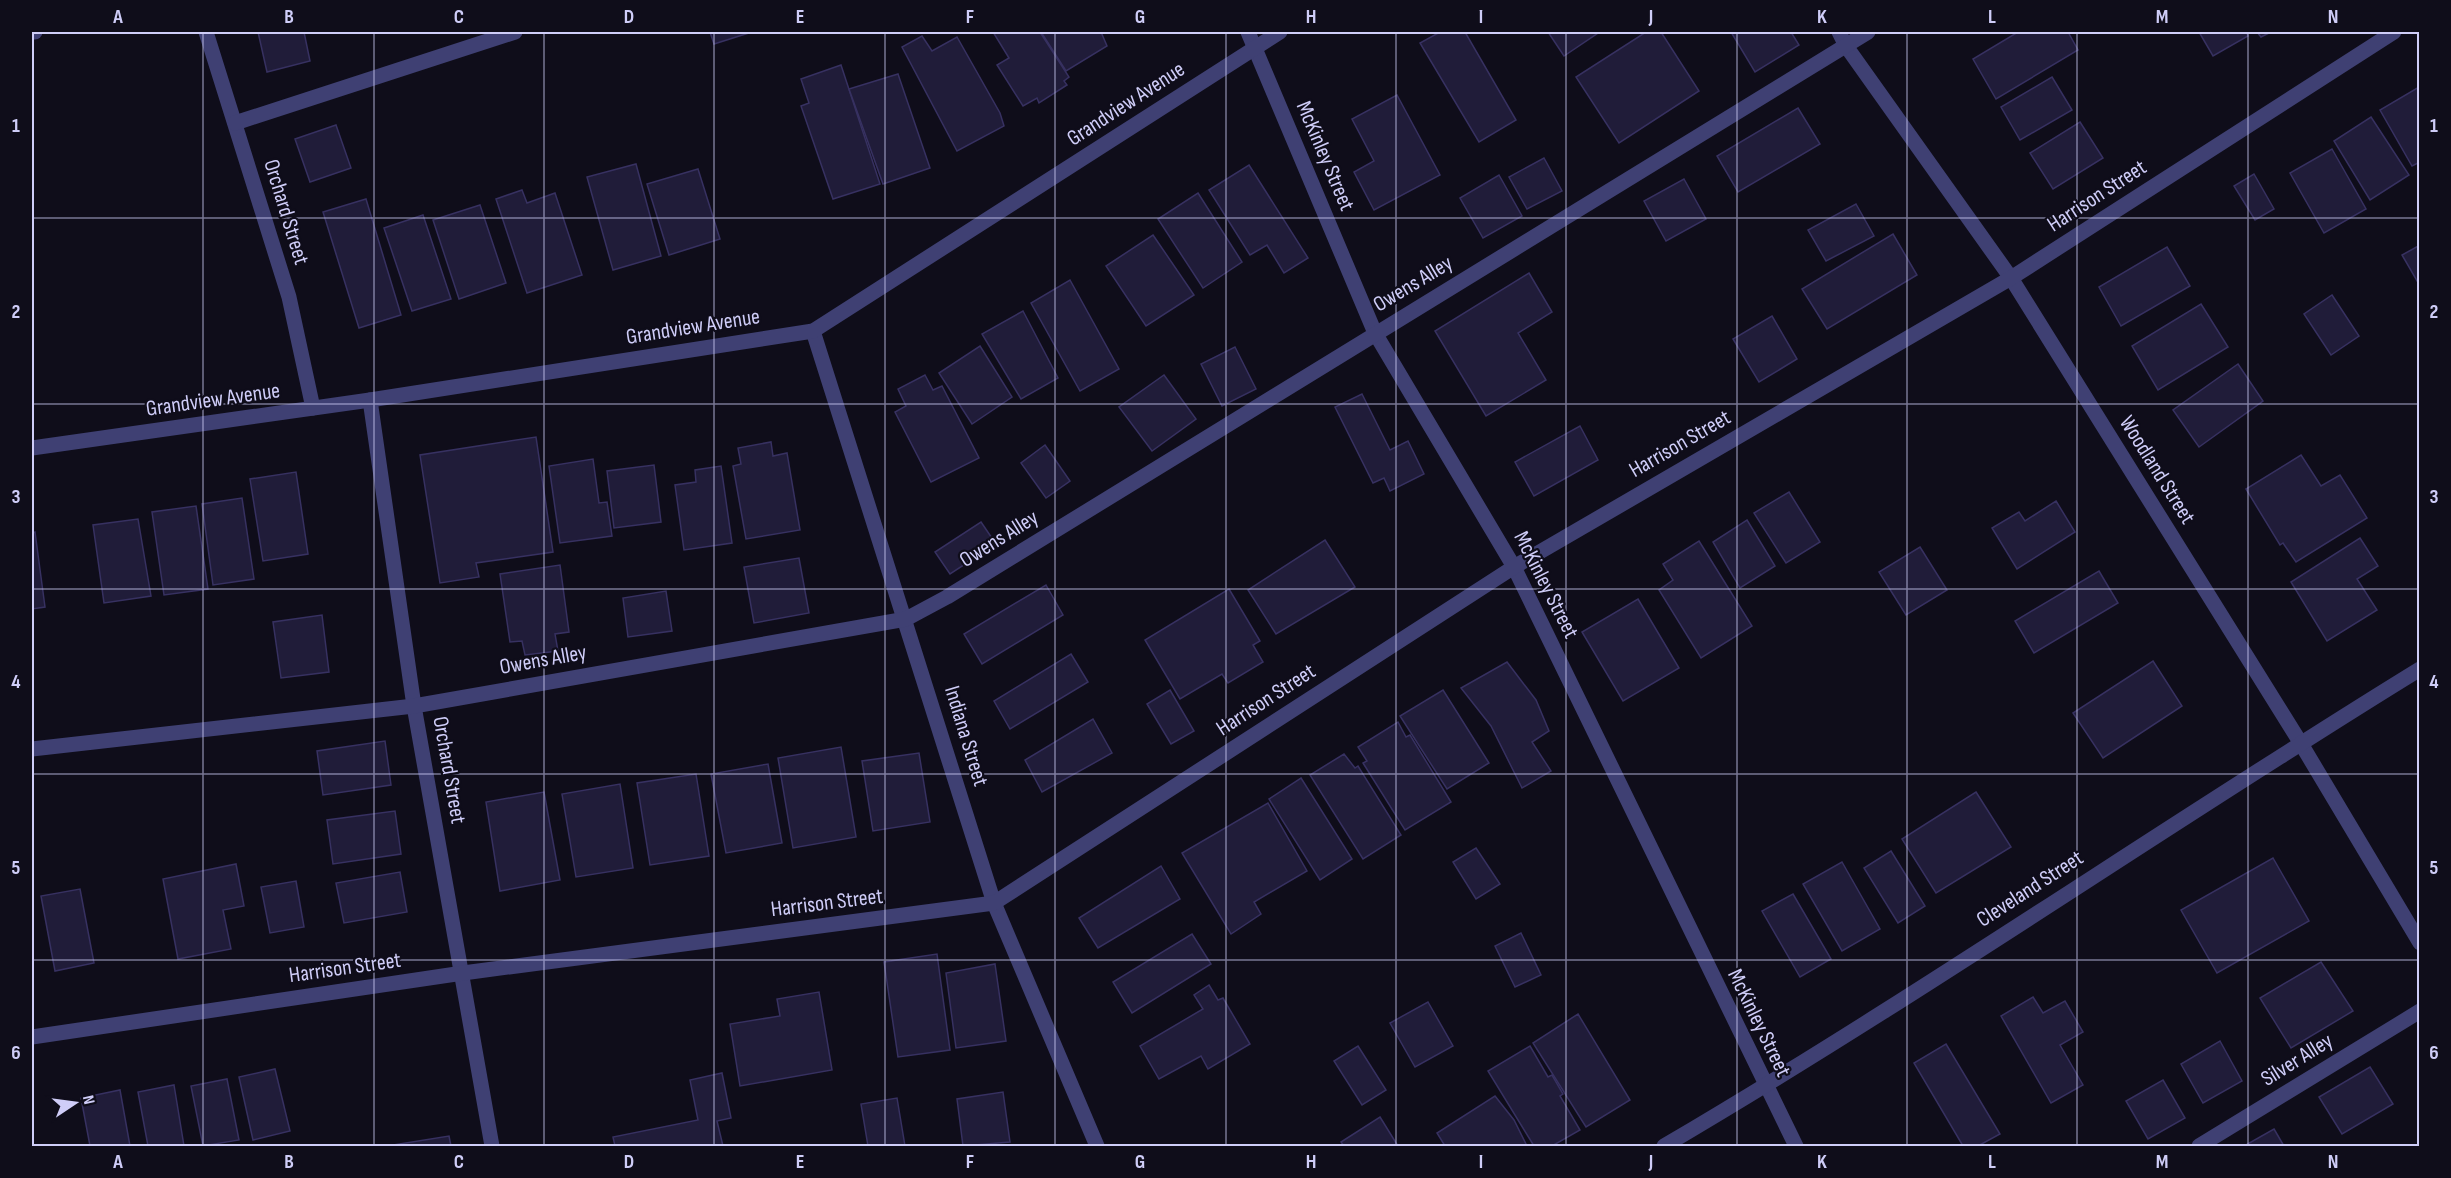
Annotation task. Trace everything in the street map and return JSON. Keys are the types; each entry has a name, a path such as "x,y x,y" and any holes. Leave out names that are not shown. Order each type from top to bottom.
{"street":[{"name":"Orchard Street","path":"206,32 289,297 312,408"},
{"path":"235,123 515,32"},
{"name":"McKinley Street","path":"1248,32 1375,333 1514,567 1765,1087 1796,1146"},
{"name":"Grandview Avenue","path":"32,448 370,400 813,331 1280,32"},
{"name":"Woodland Street","path":"1839,32 1846,46 2011,278 2300,742 2420,943"},
{"name":"Owens Alley","path":"32,749 414,705 906,619 947,597 1868,32"},
{"name":"Harrison Street","path":"32,1037 463,973 994,903 1514,567 2011,278 2394,32"},
{"name":"Indiana Street","path":"813,331 994,903 1096,1146"},
{"name":"Orchard Street","path":"370,400 414,705 492,1146"},
{"name":"Cleveland Street","path":"1664,1146 1765,1087 2300,742 2420,669"},
{"name":"Silver Alley","path":"2199,1146 2420,1011"}],"building":[{"path":"258,32 304,32 310,61 267,72"},
{"path":"710,32 752,32 714,44"},
{"path":"993,32 1040,32 1069,77 1064,81 1067,85 1039,103 1037,98 1023,106 997,65 1009,58"},
{"path":"1041,32 1101,32 1107,46 1066,71"},
{"path":"1440,32 1465,32 1516,120 1479,142 1420,43"},
{"path":"1548,32 1596,32 1598,33 1564,56"},
{"path":"1646,32 1661,32 1699,91 1619,143 1576,77"},
{"path":"1731,32 1791,32 1799,45 1755,72"},
{"path":"2018,32 2068,32 2078,50 1996,99 1973,59"},
{"path":"2199,32 2246,32 2248,36 2213,56"},
{"path":"2257,32 2271,32 2261,37"},
{"path":"922,36 932,51 957,37 1000,113 1004,126 957,151 902,47"},
{"path":"841,65 880,184 833,199 801,106 809,103 801,79"},
{"path":"898,74 930,168 883,184 849,89"},
{"path":"2052,77 2072,110 2020,140 2001,107"},
{"path":"2419,87 2420,162 2412,166 2380,110"},
{"path":"1397,95 1440,175 1374,210 1354,172 1374,161 1352,119"},
{"path":"1798,108 1820,144 1738,192 1717,156"},
{"path":"2371,117 2409,175 2370,200 2334,141"},
{"path":"2080,122 2103,158 2053,189 2030,153"},
{"path":"336,125 351,168 310,182 295,139"},
{"path":"2332,149 2366,209 2324,233 2290,173"},
{"path":"1544,158 1562,191 1527,209 1509,177"},
{"path":"636,164 661,256 613,270 587,177"},
{"path":"1249,165 1308,258 1284,273 1267,245 1250,255 1209,190"},
{"path":"698,169 720,239 669,255 647,184"},
{"path":"2254,174 2274,209 2255,220 2234,186"},
{"path":"1499,175 1522,216 1483,238 1460,198"},
{"path":"1684,179 1706,219 1666,241 1644,201"},
{"path":"522,190 527,203 555,193 582,275 527,293 496,199"},
{"path":"1198,193 1242,262 1203,288 1158,219"},
{"path":"366,199 401,315 359,328 323,212"},
{"path":"1856,204 1874,236 1826,261 1808,230"},
{"path":"480,205 506,283 459,299 433,220"},
{"path":"423,215 451,299 412,311 384,228"},
{"path":"1893,234 1917,275 1827,329 1802,289"},
{"path":"1153,235 1194,295 1146,326 1106,266"},
{"path":"2420,245 2420,286 2402,255"},
{"path":"2167,247 2190,286 2121,326 2099,287"},
{"path":"1529,273 1552,312 1518,333 1546,380 1486,416 1435,331"},
{"path":"1070,280 1119,369 1080,391 1031,303"},
{"path":"2332,295 2359,336 2331,355 2304,314"},
{"path":"2201,304 2228,347 2158,390 2132,346"},
{"path":"1023,311 1058,378 1021,399 982,334"},
{"path":"1772,316 1797,359 1759,382 1733,339"},
{"path":"980,346 1012,397 972,424 939,373"},
{"path":"1235,347 1256,389 1222,406 1201,364"},
{"path":"2238,364 2263,401 2199,447 2173,410"},
{"path":"925,375 933,390 942,386 979,458 931,482 895,412 906,406 898,389"},
{"path":"1164,375 1196,419 1152,451 1119,407"},
{"path":"1362,394 1390,450 1408,441 1424,474 1390,491 1384,478 1373,483 1335,407"},
{"path":"1580,426 1598,460 1534,496 1515,462"},
{"path":"536,437 553,552 476,563 479,577 440,583 420,455"},
{"path":"771,442 773,456 787,453 800,530 746,539 733,466 741,464 738,448"},
{"path":"1045,445 1070,481 1046,498 1021,463"},
{"path":"2301,455 2321,486 2340,475 2367,518 2296,562 2283,543 2280,545 2246,489"},
{"path":"593,459 599,503 607,502 612,536 560,543 549,466"},
{"path":"654,465 661,522 614,528 607,471"},
{"path":"721,466 732,543 684,550 675,485 696,482 695,470"},
{"path":"296,472 308,554 263,561 250,479"},
{"path":"1789,492 1820,542 1786,563 1754,513"},
{"path":"242,498 254,579 213,585 202,504"},
{"path":"2056,501 2075,532 2017,569 1992,528 2019,512 2025,521"},
{"path":"196,506 208,589 164,595 152,512"},
{"path":"138,519 151,596 104,603 93,525"},
{"path":"1747,520 1775,566 1740,588 1713,542"},
{"path":"981,522 996,544 950,574 935,552"},
{"path":"35,532 45,607 32,609 32,533"},
{"path":"2360,538 2378,566 2357,579 2377,610 2327,641 2291,582"},
{"path":"1325,540 1355,587 1276,634 1248,590"},
{"path":"1699,541 1752,626 1701,658 1659,590 1673,580 1663,564"},
{"path":"1920,547 1947,590 1906,615 1879,572"},
{"path":"799,558 809,613 754,623 744,567"},
{"path":"560,565 569,632 555,634 558,651 525,655 522,641 510,642 500,574"},
{"path":"2099,571 2118,603 2034,653 2015,621"},
{"path":"1046,585 1063,615 982,664 964,634"},
{"path":"1229,589 1260,641 1253,645 1263,662 1228,683 1222,674 1180,699 1145,640"},
{"path":"666,591 672,631 628,637 623,598"},
{"path":"1638,599 1679,668 1623,701 1582,632"},
{"path":"322,615 329,672 281,678 273,622"},
{"path":"1071,654 1088,682 1010,729 994,701"},
{"path":"2153,661 2182,706 2103,758 2073,713"},
{"path":"1507,662 1536,700 1549,731 1532,742 1551,771 1522,788 1491,726 1461,688"},
{"path":"1170,690 1194,731 1171,744 1147,704"},
{"path":"1443,690 1489,763 1447,789 1400,716"},
{"path":"1093,719 1112,753 1042,792 1025,760"},
{"path":"1398,722 1406,737 1410,735 1451,802 1405,830 1363,763 1367,761 1358,747"},
{"path":"385,741 391,785 323,795 317,751"},
{"path":"841,747 856,837 793,848 778,758"},
{"path":"919,753 930,822 873,831 862,761"},
{"path":"1344,754 1355,768 1358,766 1401,835 1363,859 1310,775"},
{"path":"768,764 782,843 726,853 711,774"},
{"path":"696,774 709,856 650,865 637,783"},
{"path":"1301,778 1352,859 1320,880 1269,799"},
{"path":"620,784 633,868 576,877 562,794"},
{"path":"544,792 560,880 500,891 486,802"},
{"path":"1976,792 2011,847 1936,893 1902,839"},
{"path":"1268,803 1307,871 1254,902 1261,914 1231,934 1182,853"},
{"path":"395,811 401,854 333,864 327,820"},
{"path":"1476,848 1500,884 1476,899 1453,862"},
{"path":"1891,851 1925,906 1898,923 1864,868"},
{"path":"2273,858 2309,921 2217,973 2181,910"},
{"path":"1842,862 1880,929 1842,951 1803,884"},
{"path":"236,864 244,906 223,910 231,949 178,959 163,879"},
{"path":"1161,866 1180,899 1098,948 1079,918"},
{"path":"400,872 407,912 344,923 336,883"},
{"path":"296,881 304,927 270,933 261,887"},
{"path":"80,889 94,963 55,971 41,896"},
{"path":"1793,894 1831,959 1800,977 1762,911"},
{"path":"1521,933 1541,975 1515,987 1495,946"},
{"path":"1192,934 1211,964 1132,1013 1113,982"},
{"path":"937,954 950,1050 898,1057 884,962"},
{"path":"2321,962 2353,1011 2291,1048 2260,998"},
{"path":"995,964 1006,1041 956,1048 946,973"},
{"path":"1209,985 1218,1000 1223,998 1250,1044 1208,1069 1201,1056 1159,1079 1140,1046 1203,1009 1194,995"},
{"path":"819,992 832,1070 740,1086 730,1024 780,1016 777,999"},
{"path":"2033,997 2043,1013 2065,1001 2083,1032 2060,1045 2083,1085 2051,1103 2001,1016"},
{"path":"1428,1002 1453,1046 1415,1067 1390,1023"},
{"path":"1578,1014 1630,1100 1586,1127 1533,1043"},
{"path":"2220,1041 2242,1081 2203,1103 2181,1064"},
{"path":"1946,1044 2000,1134 1978,1146 1963,1146 1914,1063"},
{"path":"1358,1046 1386,1090 1362,1105 1334,1061"},
{"path":"1530,1046 1548,1077 1552,1075 1563,1094 1560,1096 1580,1130 1552,1146 1534,1146 1488,1071"},
{"path":"2370,1067 2393,1104 2342,1134 2319,1097"},
{"path":"275,1069 290,1131 253,1140 239,1077"},
{"path":"722,1073 731,1118 717,1121 723,1146 615,1146 613,1137 698,1120 690,1080"},
{"path":"227,1079 239,1140 203,1146 191,1086"},
{"path":"2163,1080 2185,1118 2148,1139 2126,1101"},
{"path":"174,1085 184,1146 148,1146 138,1092"},
{"path":"120,1090 130,1146 90,1146 81,1098"},
{"path":"1003,1092 1010,1142 963,1146 957,1099"},
{"path":"1495,1096 1514,1120 1527,1146 1445,1146 1437,1133"},
{"path":"897,1098 905,1146 868,1146 861,1104"},
{"path":"1380,1117 1398,1146 1344,1146 1341,1142"},
{"path":"2274,1129 2284,1146 2244,1146"},
{"path":"449,1136 451,1146 387,1146"}]}
